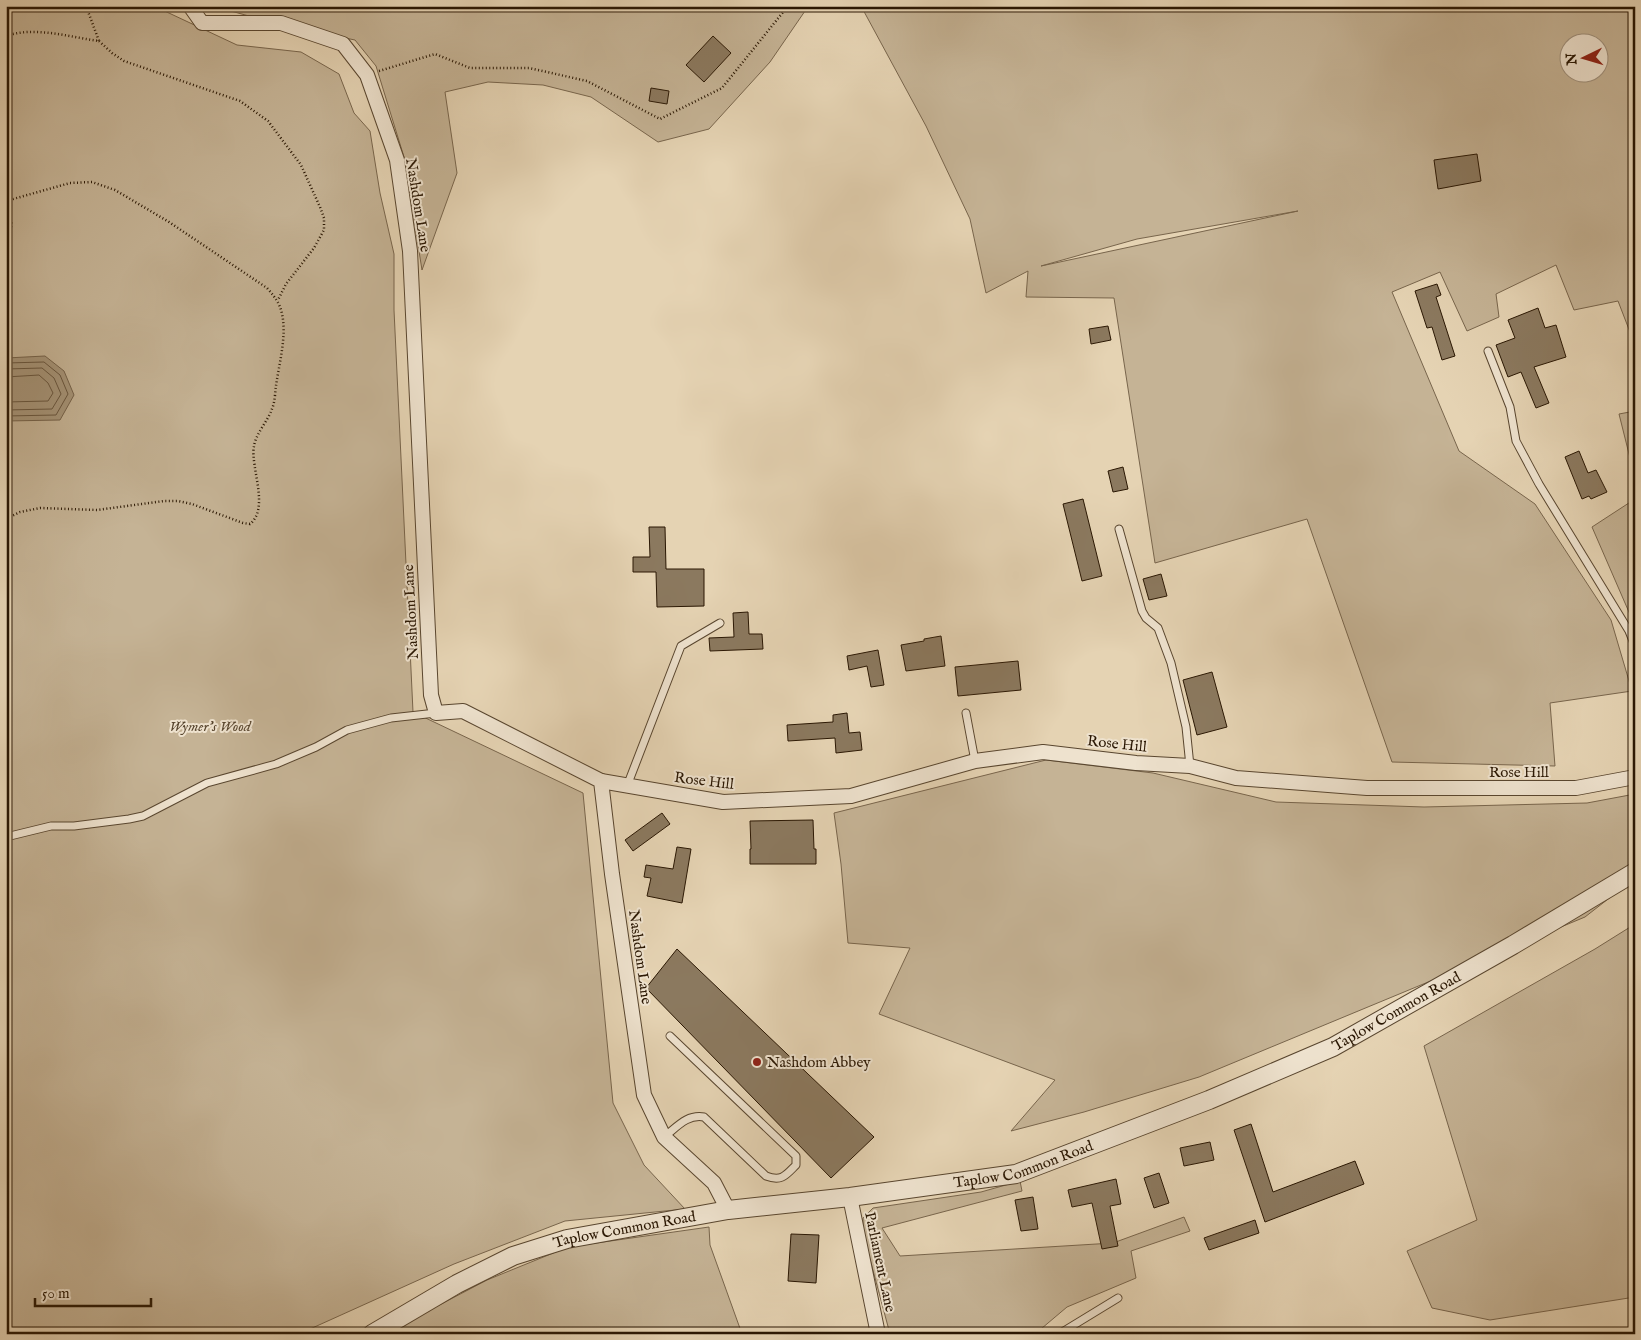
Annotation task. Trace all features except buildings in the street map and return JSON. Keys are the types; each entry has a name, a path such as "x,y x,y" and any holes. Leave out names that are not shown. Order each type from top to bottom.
{"street":[{"name":"Nashdom Lane","path":"190,6 202,23 281,23 344,44 366,75 397,160 410,251 431,695 436,713"},
{"path":"436,713 463,711 601,781"},
{"name":"Rose Hill","path":"601,781 723,802 851,796 975,761 1043,752 1136,763 1190,766 1236,778 1367,788 1576,788 1635,777"},
{"name":"Nashdom Lane","path":"601,781 612,874 644,1095 664,1137 714,1183 728,1210"},
{"name":"Taplow Common Road","path":"372,1334 458,1284 513,1256 567,1239 728,1210 850,1197 1016,1174 1209,1100 1333,1047 1513,945 1635,872"},
{"name":"Parliament Lane","path":"850,1197 878,1334"}],"lane":[{"path":"1488,351 1510,407 1516,441 1539,484 1629,631 1635,646"},
{"path":"1118,529 1142,611 1146,618 1158,628 1171,663 1186,727 1190,766"},
{"path":"627,786 681,646 720,624"},
{"path":"6,837 50,826 83,825 143,816 207,783 276,764 316,747 347,730 391,718 436,713"},
{"path":"966,714 975,761"},
{"path":"664,1137 689,1117 704,1117 766,1176 774,1179 784,1177 796,1165 796,1156 670,1036"},
{"path":"1059,1334 1118,1298"}],"path":[{"path":"86,6 98,41 112,53 124,60 240,101 268,121 301,165 324,218 324,230 314,248 286,284 278,300"},
{"path":"366,75 434,54 470,68 530,68 588,81 660,119 722,88 788,6"},
{"path":"6,36 18,32 44,32 98,41"},
{"path":"6,200 70,183 92,182 115,190 169,222 267,288 278,300 282,315 283,349 272,409 265,420 254,447 255,469 259,490 257,514 255,520 250,524 178,501 164,501 97,510 40,508 20,512 6,519"},
{"path":"6,206 12,224 6,243"}],"green space":[{"name":"Wymer's Wood","path":"6,6 154,6 237,45 301,52 339,74 354,113 370,131 380,193 394,254 394,310 413,712 583,793 613,1103 644,1165 685,1209 565,1221 454,1264 299,1334 6,1334"},
{"path":"213,6 849,6 805,11 770,62 709,129 658,142 591,97 543,85 488,82 445,92 457,173 422,270 404,157 376,66 355,40 281,25"},
{"path":"861,6 1635,6 1635,345 1618,301 1574,310 1556,265 1496,294 1499,317 1467,331 1440,272 1392,292 1459,451 1535,504 1611,620 1632,691 1550,703 1555,766 1392,762 1307,519 1155,563 1114,298 1026,297 1028,271 986,293 970,219 926,126","holes":["1298,211 1041,266 1137,239"]},
{"path":"1635,411 1635,478 1619,414"},
{"path":"1635,499 1635,626 1592,527"},
{"path":"1046,760 1153,773 1276,802 1424,807 1587,803 1635,794 1635,878 1585,917 1199,1077 1084,1112 1011,1131 1055,1080 879,1014 910,948 848,943 834,813"},
{"path":"1635,924 1635,1297 1490,1320 1432,1308 1407,1251 1477,1220 1424,1046 1595,949"},
{"path":"1020,1181 1022,1191 882,1228 900,1256 1113,1243 1184,1217 1190,1231 1131,1251 1136,1278 1067,1307 1035,1334 890,1334 863,1233 863,1218 873,1208 981,1192"},
{"path":"709,1227 710,1245 742,1334 384,1334 487,1280 568,1247"}],"water":[{"path":"45,356 64,371 74,395 60,420 6,421 6,358"}],"place":[{"name":"Nashdom Abbey","path":"757,1062"}]}
